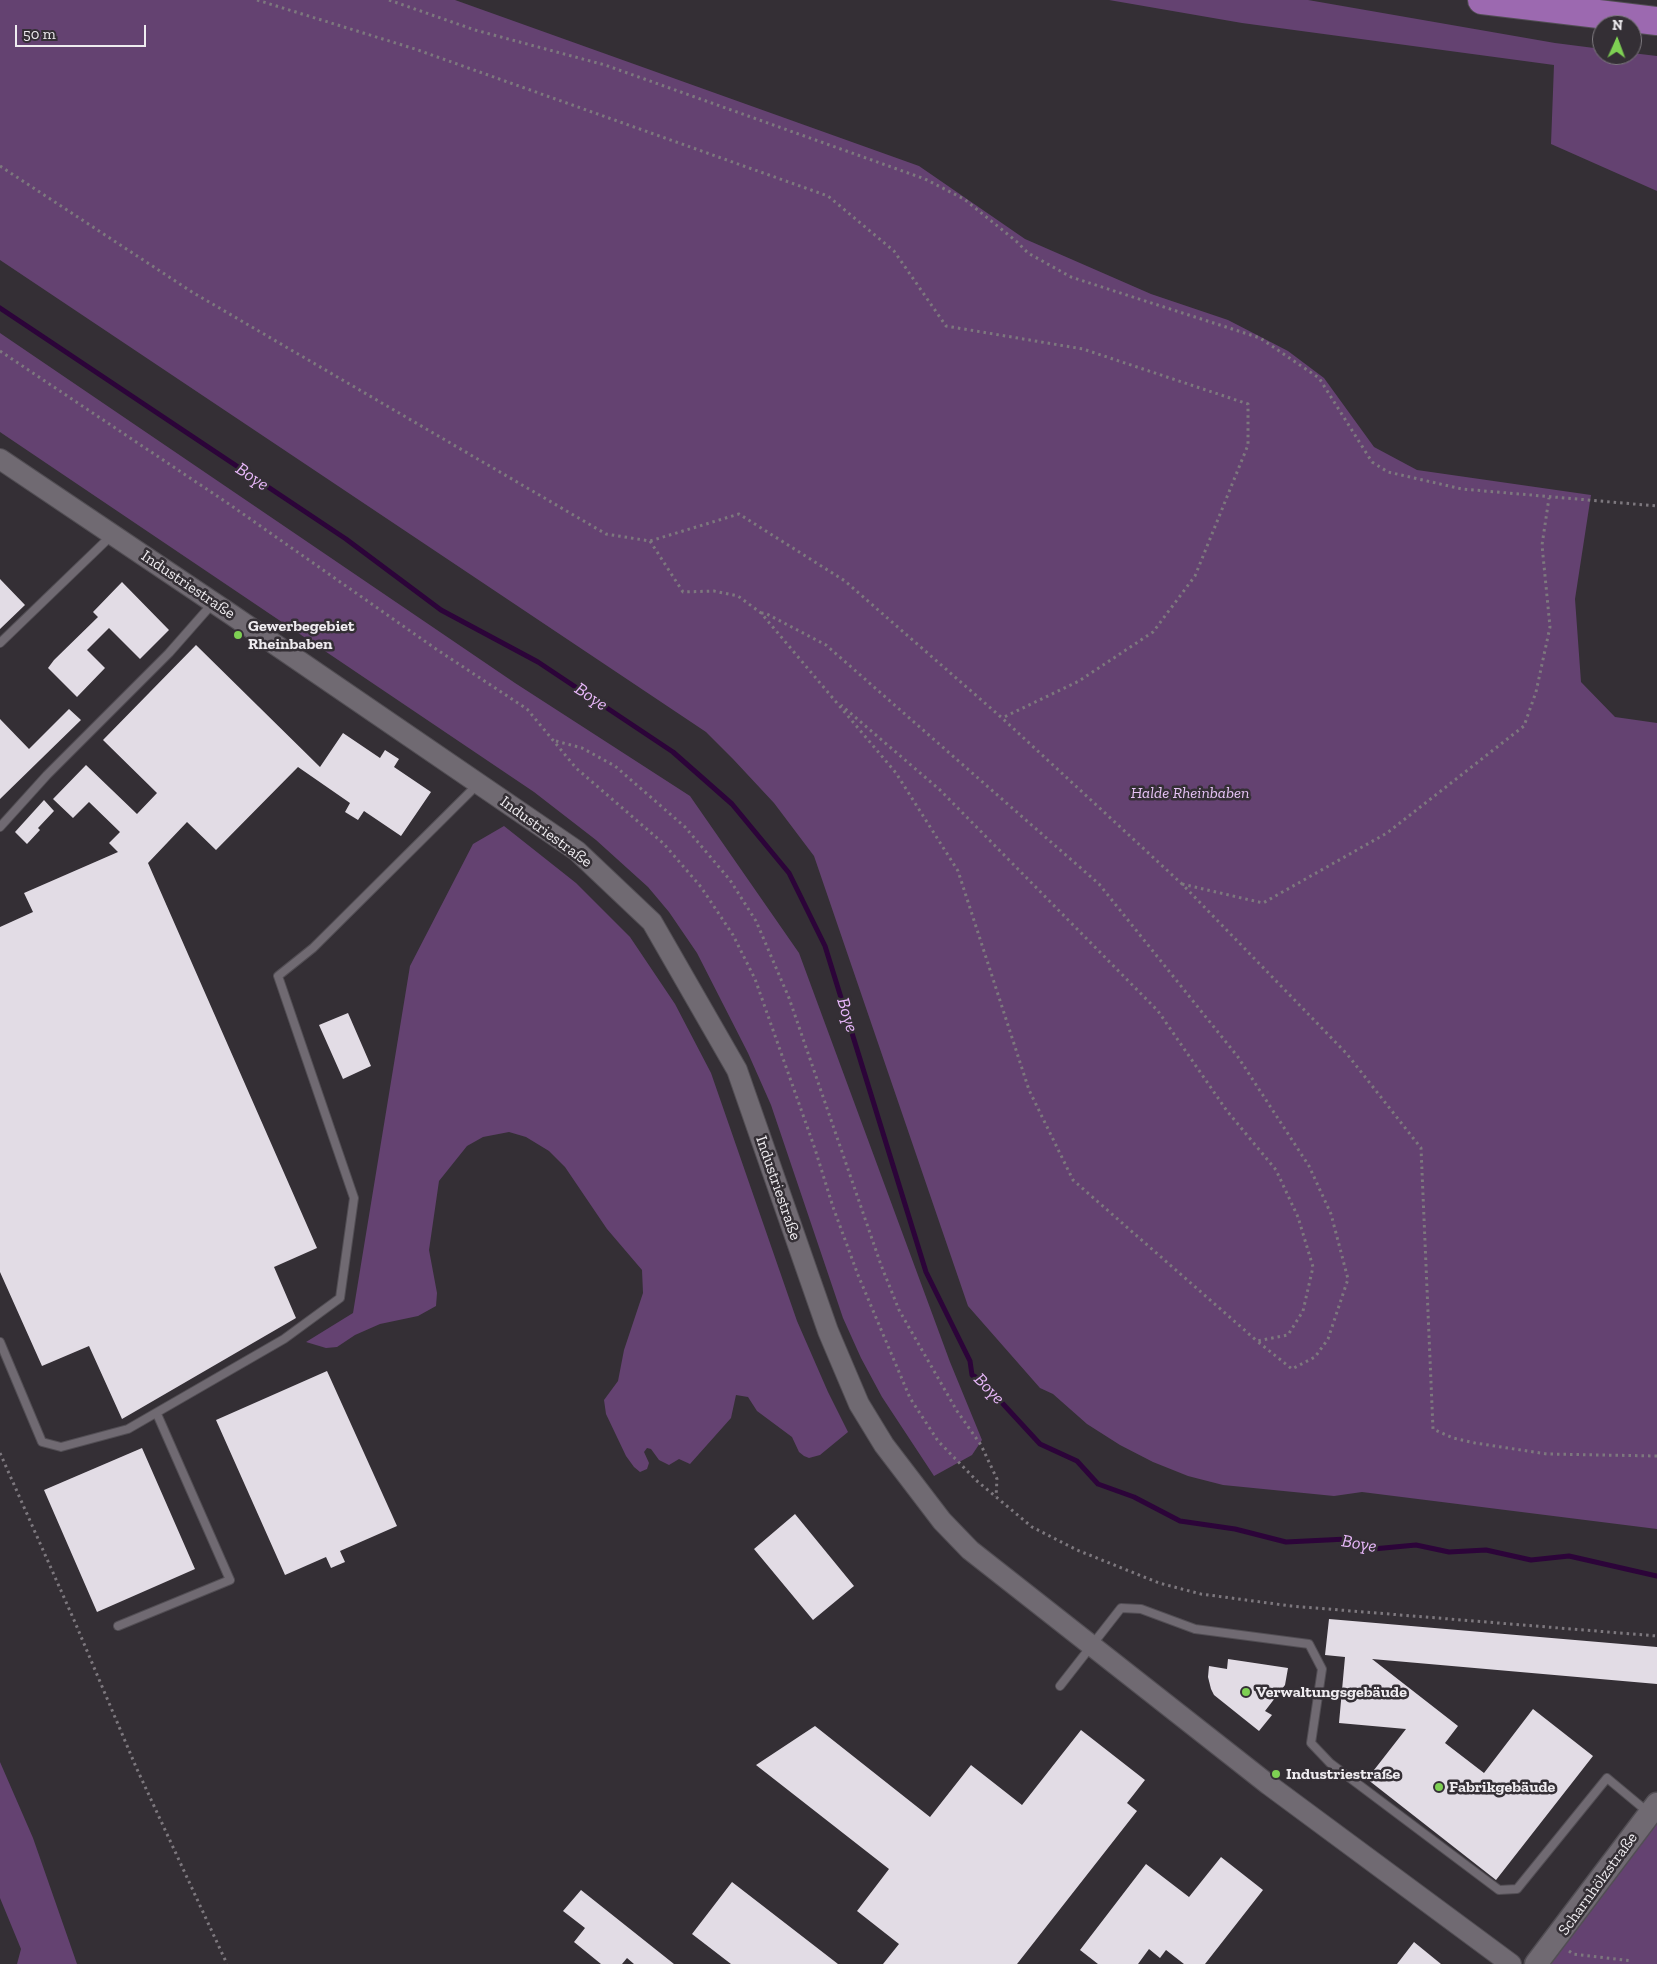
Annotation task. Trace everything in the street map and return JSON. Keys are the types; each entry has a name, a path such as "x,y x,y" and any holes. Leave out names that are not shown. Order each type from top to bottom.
{"highway":[{"path":"1482,0 1657,21"}],"main road":[{"name":"Scharnhölzstraße","path":"1536,1964 1653,1809"}],"street":[{"name":"Industriestraße","path":"0,459 577,851 652,922 737,1070 828,1331 859,1404 884,1445 914,1486 970,1550 1269,1785 1511,1964"}],"lane":[{"path":"0,643 112,534"},
{"path":"0,826 47,775 169,653 213,603"},
{"path":"0,1342 42,1442 61,1447 128,1430 284,1339 340,1298 354,1198 278,976 313,948 478,784"},
{"path":"118,1626 230,1580 157,1414"},
{"path":"1060,1686 1121,1608 1140,1609 1195,1629 1309,1644 1322,1669 1311,1743 1330,1763 1499,1890 1517,1889 1607,1778 1653,1809"}],"path":[{"path":"256,0 415,50 828,196 894,251 946,326 1083,349 1248,404 1248,445 1195,576 1153,632 1079,681 1002,718"},
{"path":"389,0 475,30 605,66 925,179 964,199 1028,253 1071,277 1260,338 1319,378 1372,462 1388,472 1462,488 1549,498 1657,506"},
{"path":"0,166 192,292 606,534 650,541 739,514 845,581 1002,718 1182,884 1347,1054 1420,1148 1433,1429 1468,1441 1547,1454 1657,1456"},
{"path":"0,351 226,502 436,649 527,709 576,768 664,844 701,887 733,934 754,979 858,1275 910,1398 938,1441 996,1497 1032,1527 1052,1539 1159,1583 1201,1594 1308,1608 1657,1636"},
{"path":"1182,884 1264,903 1387,833 1524,726 1536,692 1550,627 1542,545 1549,498"},
{"path":"650,541 683,592 714,592 738,596 760,613 801,663 841,705 896,773 958,871 1028,1090 1073,1180 1258,1341 1292,1368 1315,1356 1328,1339 1348,1280 1331,1214 1309,1166 1238,1057 1099,884 826,645 765,613 760,613"},
{"path":"841,705 940,790 1158,1011 1228,1111 1276,1170 1298,1217 1313,1267 1303,1311 1288,1335 1258,1341"},
{"path":"555,741 582,748 615,766 685,828 730,880 756,921 789,998 881,1265 899,1310 956,1410 981,1445 998,1478 996,1497"},
{"path":"0,1453 74,1620 136,1767 227,1964"},
{"path":"1573,1954 1632,1961"}],"green space":[{"name":"Halde Rheinbaben","path":"0,0 455,0 919,166 1025,239 1151,294 1228,320 1288,351 1324,378 1374,447 1417,470 1591,495 1575,599 1581,682 1615,717 1657,723 1657,1529 1362,1492 1334,1496 1223,1485 1188,1476 1153,1462 1120,1445 1087,1424 1053,1394 1040,1388 968,1306 814,856 774,803 706,732 0,260"},
{"path":"1109,0 1308,0 1592,48 1592,65 1642,65 1642,54 1657,56 1657,191 1551,144 1554,65 1242,23"},
{"path":"0,333 515,683 690,796 799,953 950,1362 982,1440 972,1455 934,1476 882,1397 861,1358 843,1318 771,1105 748,1053 697,953 669,912 648,887 596,840 534,792 0,432"},
{"path":"504,826 576,883 630,937 675,1004 711,1073 797,1321 848,1432 820,1455 809,1458 804,1456 799,1452 792,1437 757,1411 748,1397 736,1395 731,1418 690,1464 679,1459 669,1465 659,1460 651,1449 647,1448 644,1452 649,1463 647,1469 640,1472 634,1467 626,1456 606,1414 604,1400 618,1381 624,1350 643,1293 642,1270 607,1229 565,1167 549,1151 526,1137 509,1132 483,1137 467,1146 439,1181 429,1250 437,1293 436,1306 418,1316 380,1324 355,1335 337,1347 326,1348 306,1342 353,1313 410,966 473,844"},
{"path":"0,1762 33,1838 77,1964 17,1964 21,1949 0,1898"},
{"path":"1657,1809 1657,1964 1539,1964"}],"building":[{"path":"0,579 25,605 0,629"},
{"path":"122,582 169,630 140,659 109,628 87,650 105,668 77,697 48,668 98,617 93,612"},
{"path":"196,645 320,767 343,733 380,758 385,750 399,759 394,767 431,792 401,836 364,811 358,820 345,812 350,803 298,767 216,850 187,822 148,863 317,1248 274,1267 296,1318 122,1419 89,1346 42,1366 0,1272 0,927 33,912 24,893 118,852 109,843 120,832 89,802 73,818 53,799 86,765 137,814 157,793 103,740"},
{"path":"69,709 81,720 0,799 0,719 29,749"},
{"path":"44,800 54,811 38,828 40,830 27,844 15,832"},
{"path":"348,1013 371,1066 343,1079 319,1025"},
{"path":"327,1371 397,1526 340,1551 345,1562 331,1568 326,1557 285,1575 216,1420"},
{"path":"142,1448 195,1569 97,1612 44,1490"},
{"path":"795,1514 854,1586 813,1620 754,1549"},
{"name":"Fabrikgebäude","path":"1329,1619 1657,1647 1657,1684 1372,1659 1458,1726 1445,1743 1484,1773 1533,1709 1593,1756 1496,1880 1367,1779 1406,1729 1339,1723 1345,1657 1325,1655"},
{"name":"Verwaltungsgebäude","path":"1228,1659 1288,1668 1285,1685 1265,1711 1272,1715 1259,1731 1214,1695 1211,1689 1208,1677 1209,1666 1227,1669"},
{"path":"815,1726 930,1817 971,1765 1022,1805 1081,1730 1145,1780 1127,1803 1137,1811 1017,1964 883,1964 899,1944 857,1911 889,1869 756,1765"},
{"path":"1221,1857 1263,1890 1205,1964 1184,1964 1166,1950 1160,1958 1149,1949 1138,1964 1098,1964 1080,1950 1146,1864 1189,1897"},
{"path":"732,1882 838,1964 731,1964 692,1934"},
{"path":"581,1890 674,1964 634,1964 627,1958 622,1964 601,1964 574,1942 585,1928 563,1911"},
{"path":"1414,1942 1441,1964 1397,1964"}],"waterway":[{"name":"Boye","path":"0,308 346,539 441,610 538,662 673,752 732,804 789,873 825,946 926,1272 970,1361 972,1375 981,1380 1040,1444 1077,1461 1098,1484 1134,1497 1180,1521 1235,1529 1286,1542 1347,1539 1373,1549 1416,1545 1449,1552 1486,1550 1531,1560 1569,1556 1657,1576"}],"place":[{"name":"Gewerbegebiet Rheinbaben","path":"238,635"},
{"name":"Verwaltungsgebäude","path":"1246,1692"},
{"name":"Industriestraße","path":"1276,1774"},
{"name":"Fabrikgebäude","path":"1439,1787"}]}
